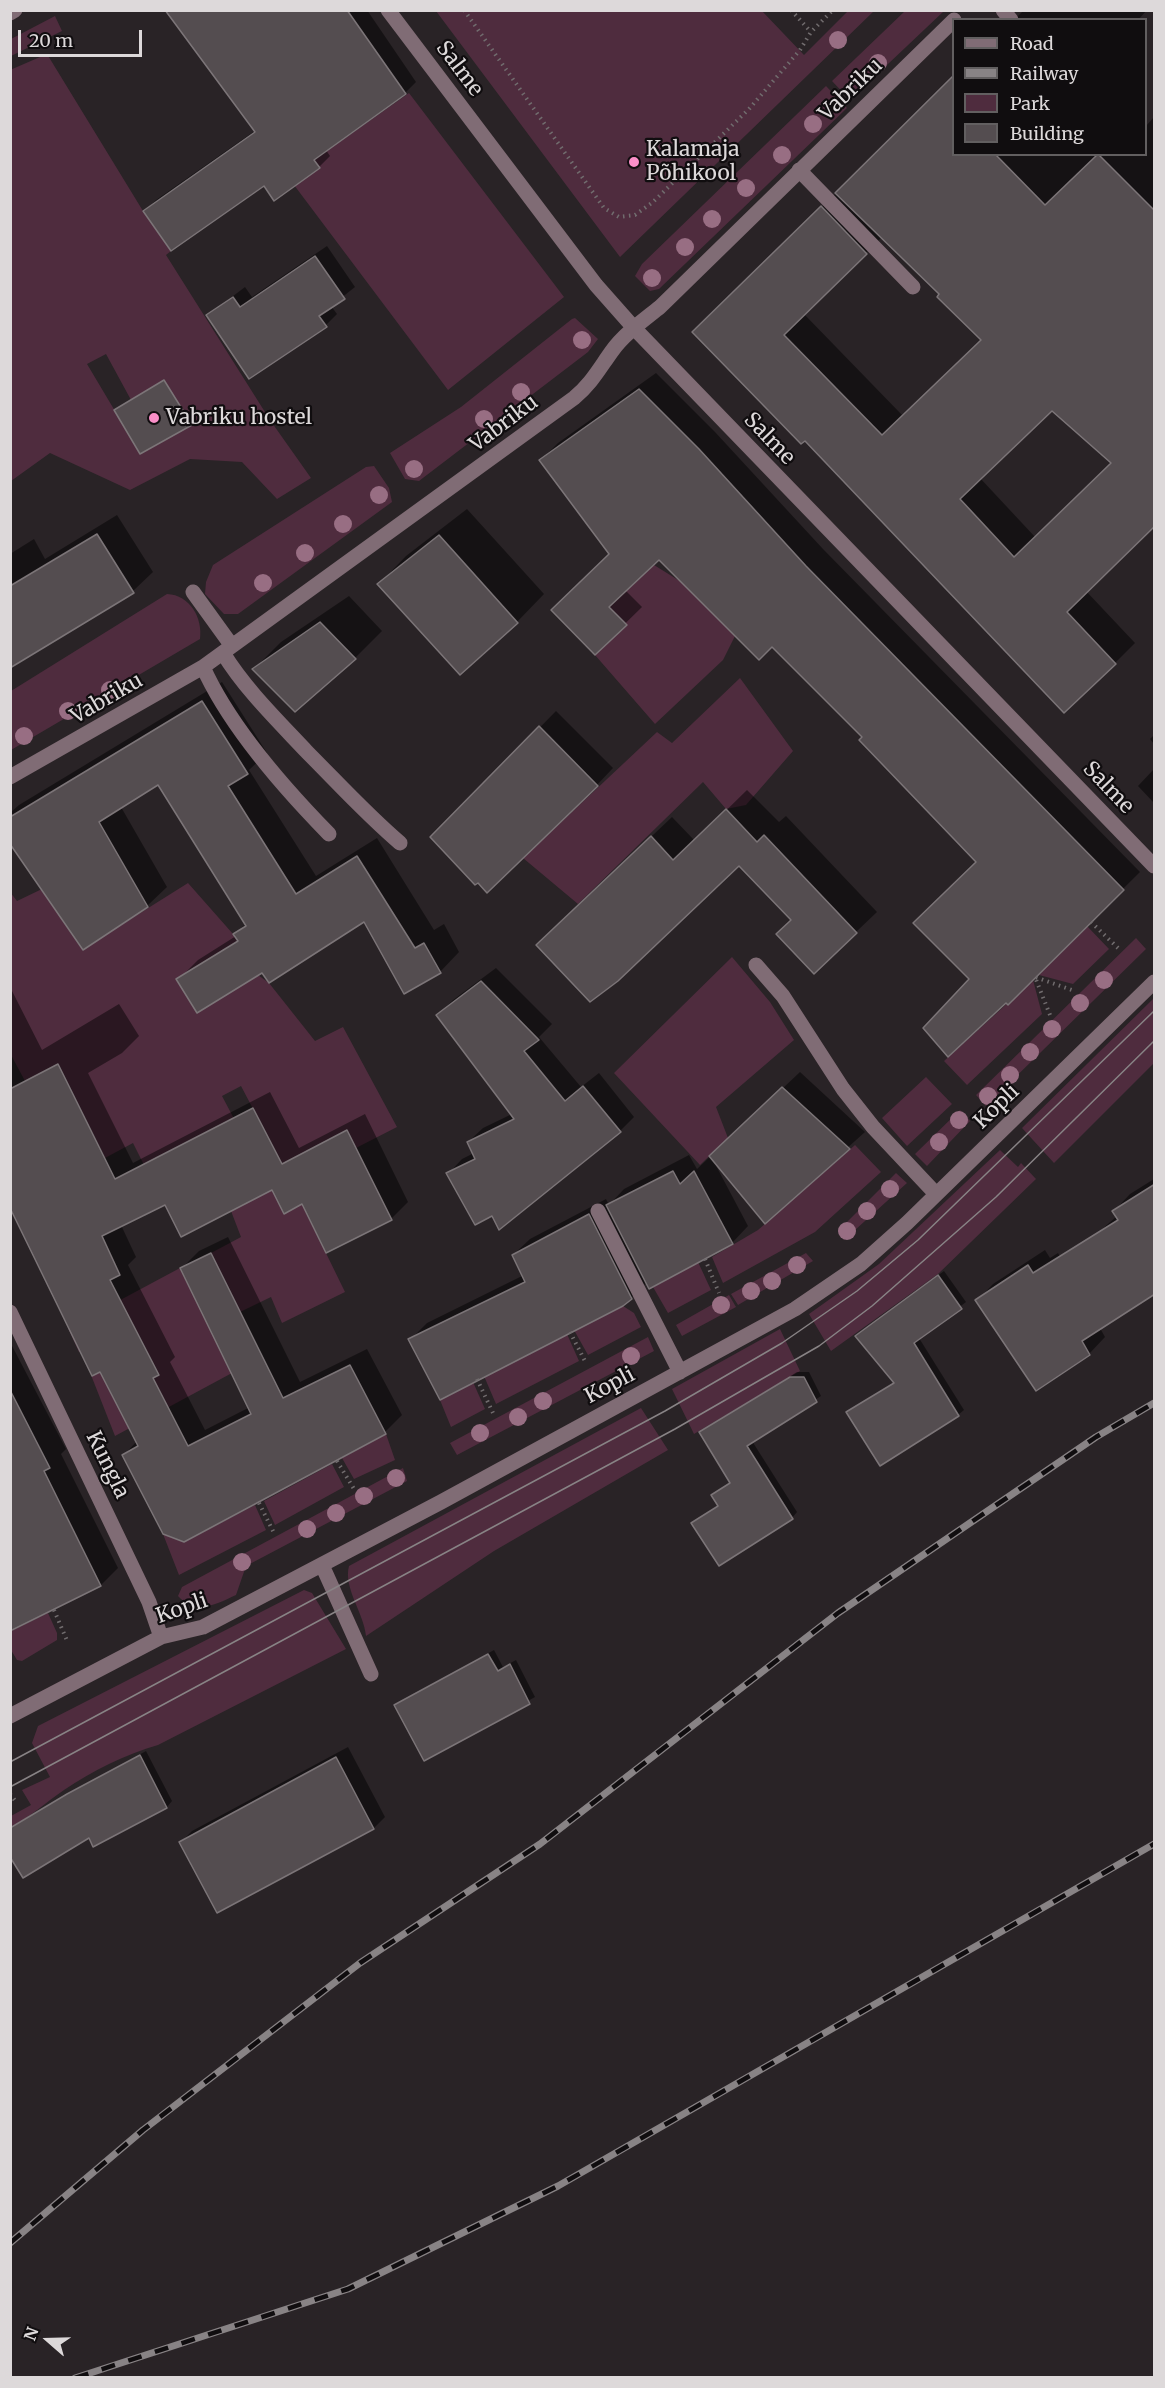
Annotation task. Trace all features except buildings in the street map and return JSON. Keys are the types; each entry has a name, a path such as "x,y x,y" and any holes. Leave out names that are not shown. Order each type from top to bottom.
{"street":[{"path":"10,13 15,10"},
{"name":"Salme","path":"388,10 596,285 634,328 1155,866"},
{"name":"Vabriku","path":"10,777 202,667 574,398 590,385 612,351 634,328 660,307 952,22"},
{"path":"799,170 913,286"},
{"path":"193,592 228,649 235,672 290,734 375,822 400,843"},
{"path":"202,667 214,693 297,802 329,834"},
{"path":"756,965 783,996 843,1089 880,1135 936,1194"},
{"name":"Kopli","path":"10,1716 161,1637 203,1627 795,1309 861,1264 1155,982"},
{"path":"598,1211 680,1372"},
{"name":"Kungla","path":"10,1312 149,1602 161,1637"},
{"path":"322,1565 371,1674"}],"path":[{"path":"464,10 604,208 619,217 635,215 654,202 749,109 800,50 811,32 833,10"},
{"path":"791,10 811,32"},
{"path":"1091,922 1118,948"},
{"path":"1050,1015 1035,977 1075,991"},
{"path":"705,1259 719,1293"},
{"path":"570,1332 586,1363"},
{"path":"477,1379 493,1413"},
{"path":"337,1461 354,1490"},
{"path":"259,1503 274,1533"},
{"path":"54,1610 68,1643"},
{"path":"10,1794 16,1802"}],"green space":[{"name":"Kalamaja Põhikool","path":"436,11 762,11 804,55 848,11 874,11 620,257"},
{"path":"905,11 944,11 850,100 832,81"},
{"path":"55,16 62,31 11,56 11,39"},
{"path":"47,54 143,211 171,251 166,255 270,420 311,478 277,499 242,462 190,459 130,490 50,453 11,481 10,70","holes":["106,354 131,400 164,380 192,425 140,453 87,364"]},
{"path":"826,86 847,108 659,289 650,291 635,276 642,264"},
{"path":"409,93 564,297 448,390 285,173 298,184 319,168 314,160"},
{"path":"575,318 598,339 588,352 419,481 405,479 390,453 461,407"},
{"path":"374,466 389,488 392,502 238,614 224,614 205,594 206,582 213,565 366,467"},
{"path":"654,565 683,583 735,636 723,660 655,724 595,655 627,625 609,607"},
{"path":"167,594 182,598 193,609 199,623 200,639 11,750 11,691"},
{"path":"740,678 793,751 746,805 726,809 703,782 578,904 523,858 657,732 672,743"},
{"path":"188,883 233,934 258,975 269,983 315,1041 343,1027 397,1127 356,1148 347,1131 282,1164 241,1086 222,1096 284,1213 302,1204 345,1292 282,1323 271,1297 240,1312 211,1253 241,1237 231,1211 144,1165 133,1143 105,1158 58,1064 25,1081 11,1055 10,892 17,901 42,889 83,949"},
{"path":"1087,926 1109,949 1073,984 1039,975"},
{"path":"1136,938 1146,949 986,1106 976,1095"},
{"path":"732,957 770,1002 794,1040 716,1107 728,1138 700,1165 614,1073"},
{"path":"1033,980 1042,1014 967,1085 944,1061"},
{"path":"1154,998 1154,1063 1054,1163 1022,1128"},
{"path":"926,1077 952,1104 907,1146 882,1118"},
{"path":"960,1110 970,1121 927,1166 915,1154"},
{"path":"855,1145 881,1172 815,1232 723,1283 712,1257 758,1230"},
{"path":"1000,1150 1018,1167 1021,1163 1036,1179 938,1274 831,1351 809,1314 879,1264"},
{"path":"896,1173 907,1183 844,1240 838,1231"},
{"path":"806,1253 813,1261 738,1305 731,1294"},
{"path":"698,1262 711,1290 668,1313 653,1287"},
{"path":"180,1268 232,1373 115,1436 91,1375 100,1372 114,1398 159,1375 133,1325 79,1352 68,1328"},
{"path":"729,1295 736,1307 682,1336 676,1325"},
{"path":"623,1306 634,1313 641,1327 588,1355 574,1330"},
{"path":"780,1329 800,1371 694,1434 672,1389"},
{"path":"567,1334 579,1361 496,1404 484,1376"},
{"path":"648,1337 654,1351 457,1455 450,1443"},
{"path":"473,1382 485,1409 451,1427 440,1400"},
{"path":"641,1408 668,1450 494,1551 366,1636 362,1618 351,1592 349,1566"},
{"path":"386,1434 395,1460 354,1479 342,1458"},
{"path":"332,1464 344,1487 275,1525 264,1501"},
{"path":"403,1468 407,1481 246,1566 236,1595 214,1605 199,1607 192,1606 178,1596 182,1587"},
{"path":"255,1505 266,1530 179,1575 163,1534 184,1542"},
{"path":"304,1590 312,1593 346,1649 158,1745 122,1758 86,1776 11,1828 11,1816 31,1805 22,1790 50,1777 32,1743 38,1726"},
{"path":"48,1613 57,1633 57,1640 22,1661 17,1660 11,1650 11,1631"}],"tram line":[{"path":"10,1762 665,1411 782,1343 857,1291 918,1240 1154,1011"},
{"path":"10,1787 675,1429 819,1346 872,1306 996,1197 1154,1041"}],"railway":[{"path":"10,2243 143,2130 360,1963 540,1844 838,1613 1096,1437 1154,1403"},
{"path":"75,2378 348,2289 558,2186 1154,1844"}],"place":[{"name":"Kalamaja Põhikool","path":"634,162"},
{"name":"Vabriku hostel","path":"154,418"}]}
